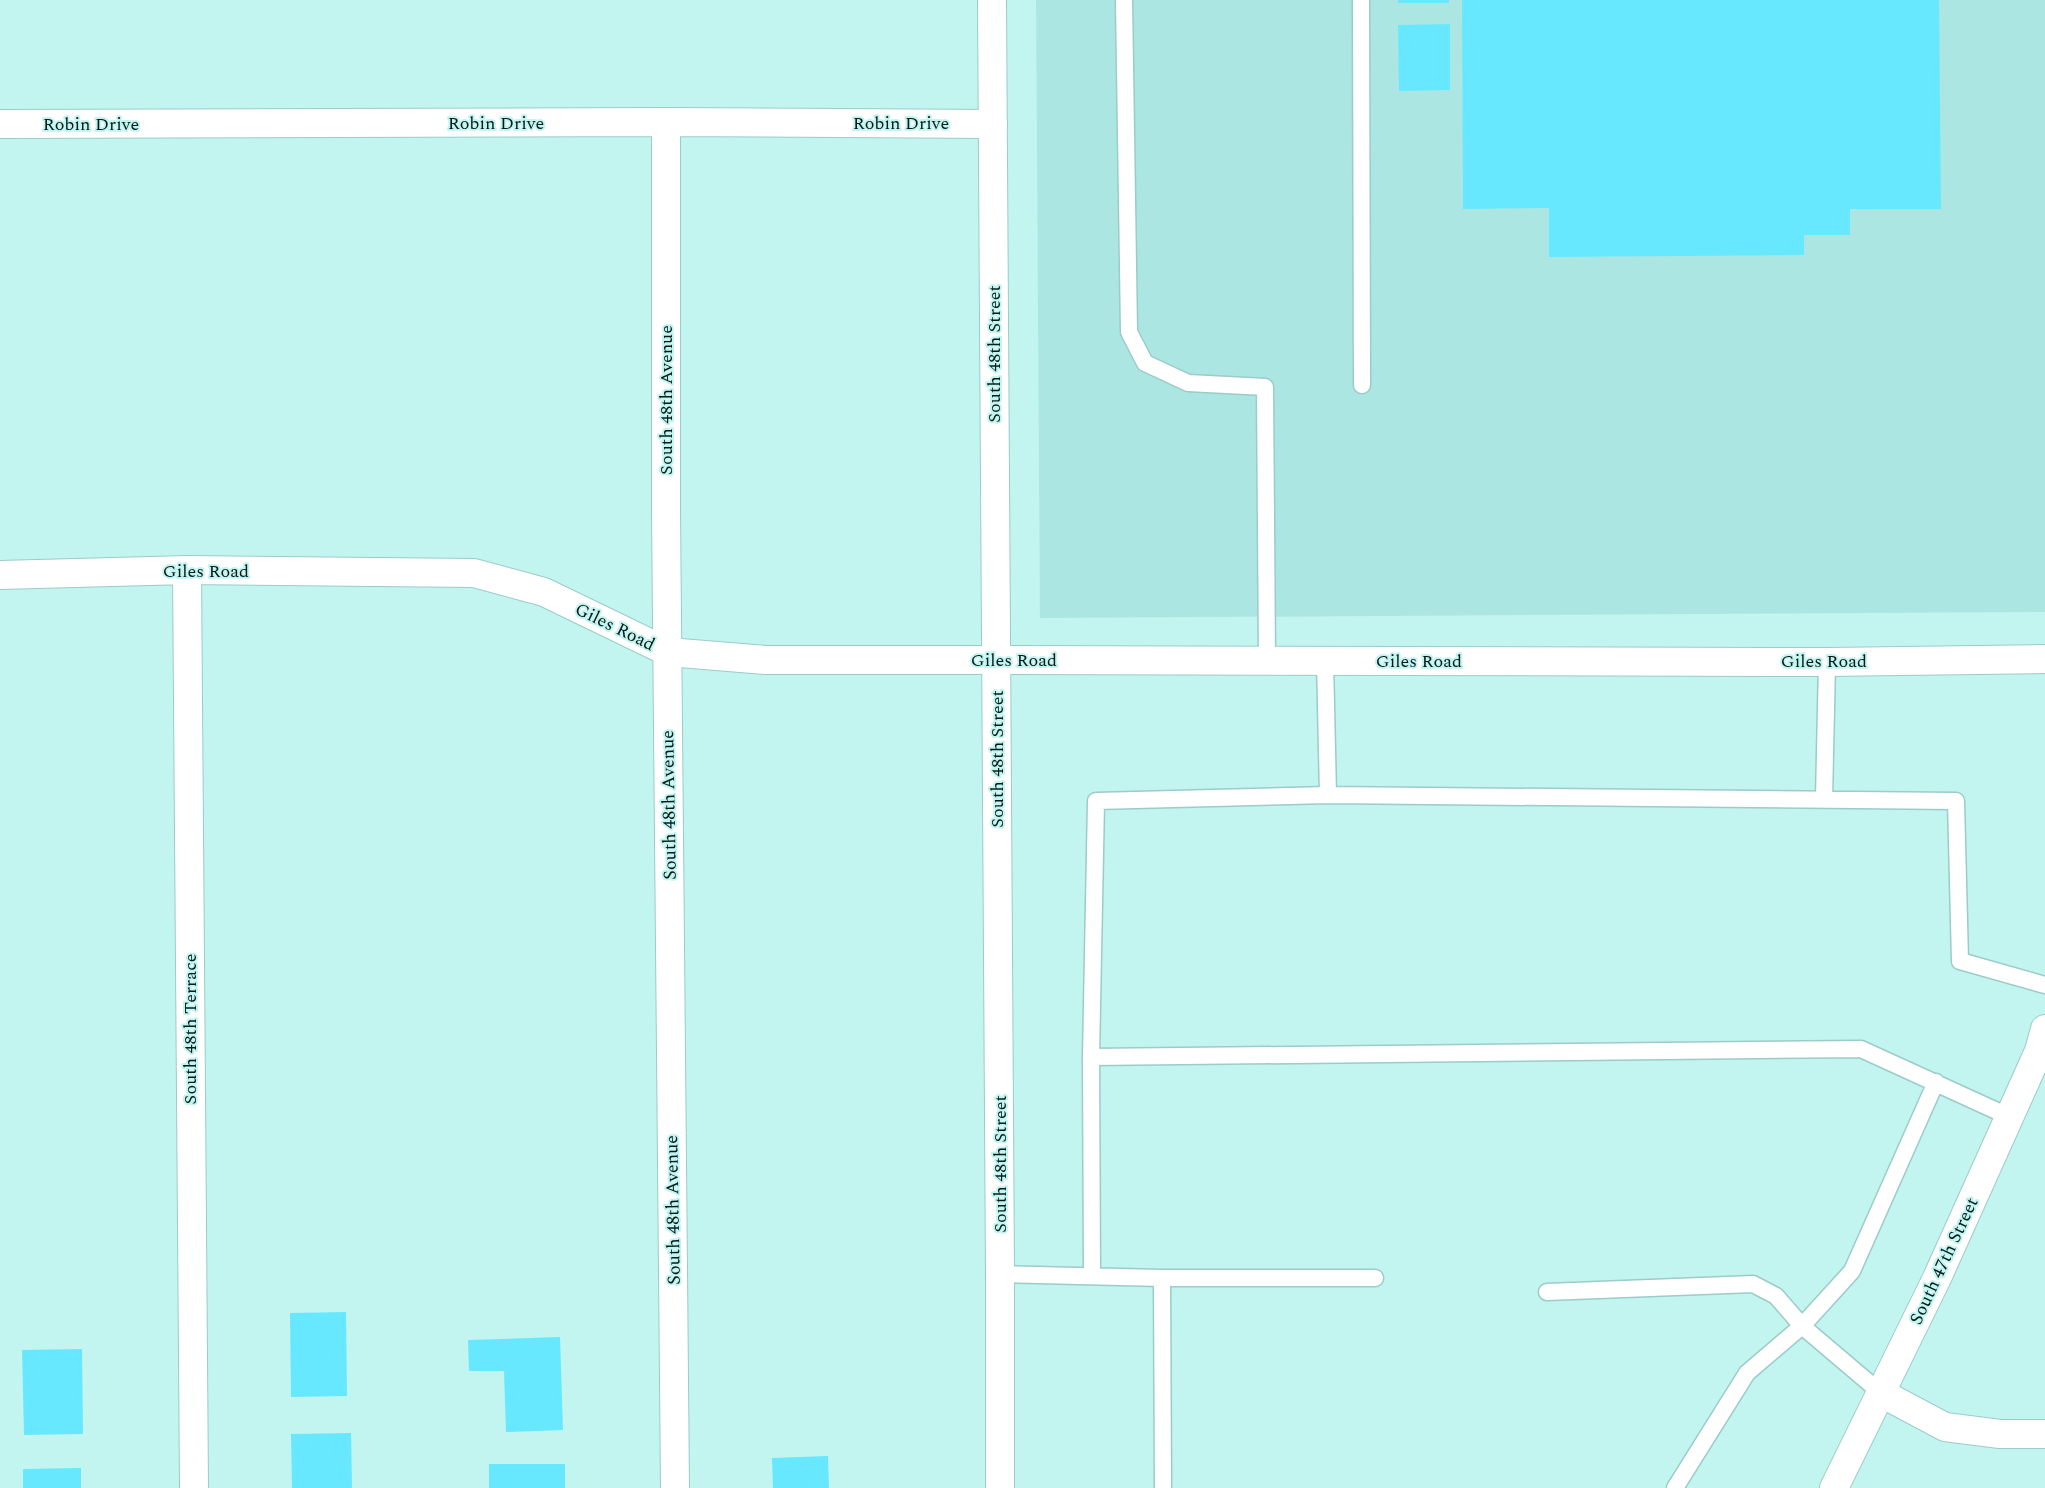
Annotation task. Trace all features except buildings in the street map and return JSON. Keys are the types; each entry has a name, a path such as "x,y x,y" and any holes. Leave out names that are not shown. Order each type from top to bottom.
{"street":[{"name":"South 48th Street","path":"992,0 1000,1488"},
{"name":"Robin Drive","path":"0,124 666,122 993,124"},
{"name":"South 48th Avenue","path":"666,122 675,1488"},
{"name":"Giles Road","path":"0,575 187,570 474,573 544,592 668,652 766,660 1826,662 2045,659"},
{"name":"South 48th Terrace","path":"187,570 194,1488"},
{"name":"South 47th Street","path":"1834,1488 1937,1278 2039,1051 2045,1029"},
{"path":"1881,1393 1944,1426 2000,1434 2045,1434"}],"lane":[{"path":"1124,0 1129,332 1145,363 1188,383 1265,387 1267,660"},
{"path":"1361,0 1362,385"},
{"path":"1325,660 1328,795"},
{"path":"1824,800 1826,662"},
{"path":"1092,1275 1091,1057 1096,801 1328,795 1956,801 1960,961 2045,985"},
{"path":"1091,1057 1862,1049 2010,1117"},
{"path":"1675,1488 1747,1373 1802,1326 1852,1271 1936,1082"},
{"path":"1000,1274 1162,1278 1375,1278"},
{"path":"1162,1278 1163,1488"},
{"path":"1547,1292 1753,1284 1776,1296 1802,1326 1881,1393"}],"shaded area":[{"path":"1036,0 2045,0 2045,612 1040,618"}]}
